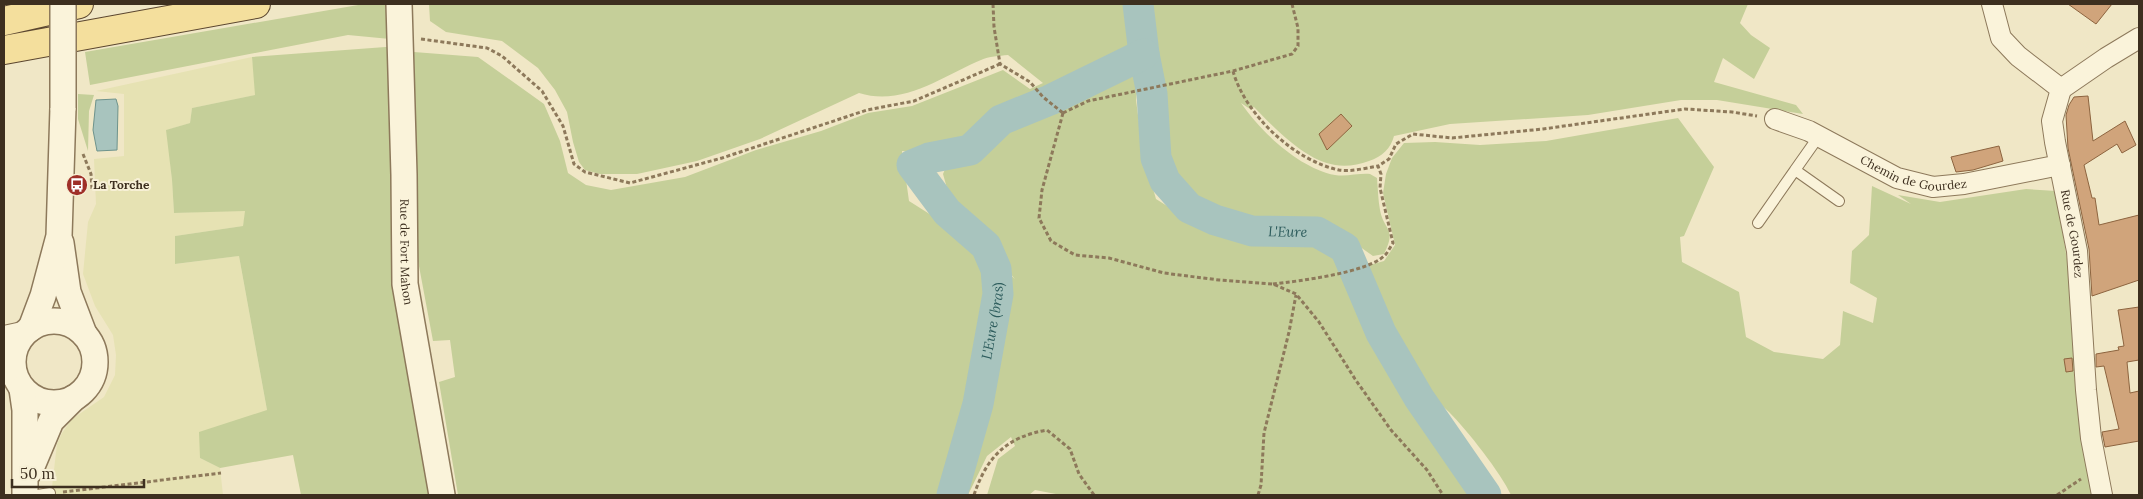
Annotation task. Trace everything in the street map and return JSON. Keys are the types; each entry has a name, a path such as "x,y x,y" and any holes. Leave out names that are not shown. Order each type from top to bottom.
{"main road":[{"path":"4,20 79,4"},
{"path":"4,50 256,4"}],"street":[{"path":"30,492 25,410 12,364 20,332 43,296 58,236 63,108 63,4"},
{"name":"Rue de Fort Mahon","path":"399,4 405,284 442,495"},
{"path":"1992,4 2001,38 2018,56 2061,89 2139,38"},
{"name":"Rue de Gourdez","path":"2061,89 2052,121 2077,251 2086,390 2102,495"},
{"name":"Chemin de Gourdez","path":"1775,119 1819,136 1897,178 1933,187 1964,184 2060,165"},
{"path":"30,492 36,455 51,421 83,391 91,380 95,366 94,352 84,334 68,292 64,254 58,236"},
{"path":"20,332 40,323 54,321 67,323 84,334"},
{"path":"15,380 33,397 45,402 58,403 74,398"}],"lane":[{"path":"1758,223 1819,136"},
{"path":"1795,170 1839,201"},
{"path":"30,492 50,494"}],"path":[{"path":"993,4 994,27 1000,64 1030,82 1043,97 1063,113"},
{"path":"1292,4 1298,28 1298,46 1292,54 1233,71 1088,101 1063,113 1042,190 1039,218 1051,241 1075,255 1109,258 1164,273 1219,280 1273,284 1330,276 1375,262 1385,256 1393,243 1380,188 1381,174 1378,166"},
{"path":"418,39 487,48 502,56 542,91 562,126 574,164 585,172 630,184 722,158 867,110 914,100 1000,64"},
{"path":"1233,71 1237,86 1260,121 1314,162 1342,170 1378,166 1389,159 1396,144 1414,134 1452,138 1516,132 1685,109 1732,112 1775,119"},
{"path":"1273,284 1296,294 1319,322 1355,379 1391,430 1427,470 1443,495"},
{"path":"1258,495 1261,485 1264,433 1289,332 1296,294"},
{"path":"974,495 988,465 1008,443 1027,434 1047,430 1070,449 1079,474 1094,495"},
{"path":"50,494 221,474"},
{"path":"2057,495 2078,480 2098,474"}],"shaded area":[{"path":"252,57 256,95 192,108 190,123 167,130 174,213 246,210 243,226 175,236 176,264 239,256 267,410 200,458 220,468 223,495 51,495 57,444 62,433 72,419 104,397 115,375 116,355 113,335 95,306 83,274 88,222 96,204 94,159 124,156 124,94 96,91"}],"green space":[{"path":"364,4 390,4 390,39 348,35 90,85 85,52"},
{"path":"429,4 1127,4 1139,72 1136,100 1143,154 1156,199 1199,226 1240,239 1265,236 1313,239 1335,252 1390,367 1456,458 1475,495 1061,495 1035,490 1029,495 987,495 998,459 1015,446 1011,437 987,456 968,495 458,495 439,382 455,377 450,340 433,341 416,250 414,52 478,57 544,104 560,141 568,173 586,185 611,190 685,177 756,150 821,131 868,113 912,106 1003,70 1030,89 1043,83 1008,55 991,57 907,93 875,96 859,93 760,139 697,161 637,174 600,174 585,170 579,162 567,112 555,90 538,68 502,41 446,32 430,21","holes":["902,151 951,155 943,174 952,206 1015,279 969,239 909,201"]},
{"path":"1142,4 1748,4 1740,23 1751,35 1770,48 1754,79 1723,58 1714,82 1796,105 1803,114 1717,100 1681,100 1588,115 1450,124 1394,136 1388,148 1378,157 1361,164 1343,166 1324,162 1313,157 1291,142 1254,107 1250,109 1241,103 1270,137 1308,165 1335,175 1370,174 1377,178 1380,210 1390,234 1388,246 1384,254 1373,256 1339,232 1305,217 1234,221 1204,206 1174,183 1165,151 1167,111 1163,95 1154,82"},
{"path":"399,46 431,495 301,495 293,455 220,468 200,458 199,432 267,410 239,256 175,264 175,236 243,226 245,211 174,213 166,130 190,123 192,108 255,95 252,57"},
{"path":"78,94 94,95 89,111 88,151 78,119"},
{"path":"1678,118 1714,167 1684,236 1680,237 1682,262 1739,292 1746,337 1774,352 1823,359 1840,345 1843,311 1873,323 1877,298 1850,283 1852,251 1869,235 1872,186 1911,204 1898,195 1940,202 2026,189 2056,191 2072,291 2074,375 2096,495 1511,495 1492,464 1465,429 1412,379 1390,340 1359,268 1384,261 1395,245 1383,193 1386,174 1392,158 1404,143 1435,142 1480,145 1546,141"}],"water":[{"path":"116,99 118,106 117,150 97,151 93,130 96,100"}],"building":[{"path":"2068,4 2112,4 2096,24"},
{"path":"2088,96 2093,141 2125,121 2136,145 2122,153 2117,144 2084,165 2092,198 2095,198 2099,225 2139,215 2139,280 2092,296 2089,249 2068,148 2066,115 2074,97"},
{"path":"1341,114 1352,126 1327,150 1319,134"},
{"path":"1999,146 2003,161 1973,170 1956,172 1951,157"},
{"path":"2139,307 2139,360 2127,362 2130,393 2139,391 2139,441 2105,447 2102,432 2119,429 2104,366 2096,367 2096,354 2119,350 2118,347 2124,346 2118,310"},
{"path":"2072,358 2073,371 2066,372 2064,359"}],"waterway":[{"name":"L'Eure","path":"1138,4 1144,54 1152,94 1156,158 1165,181 1189,208 1215,220 1252,231 1317,232 1345,248 1381,333 1419,398 1486,495"},
{"name":"L'Eure (bras)","path":"952,495 978,404 998,294 996,269 986,246 947,212 912,165 929,158 970,150 1001,120 1050,100 1144,54"}],"place":[{"name":"La Torche","path":"77,185"}]}
